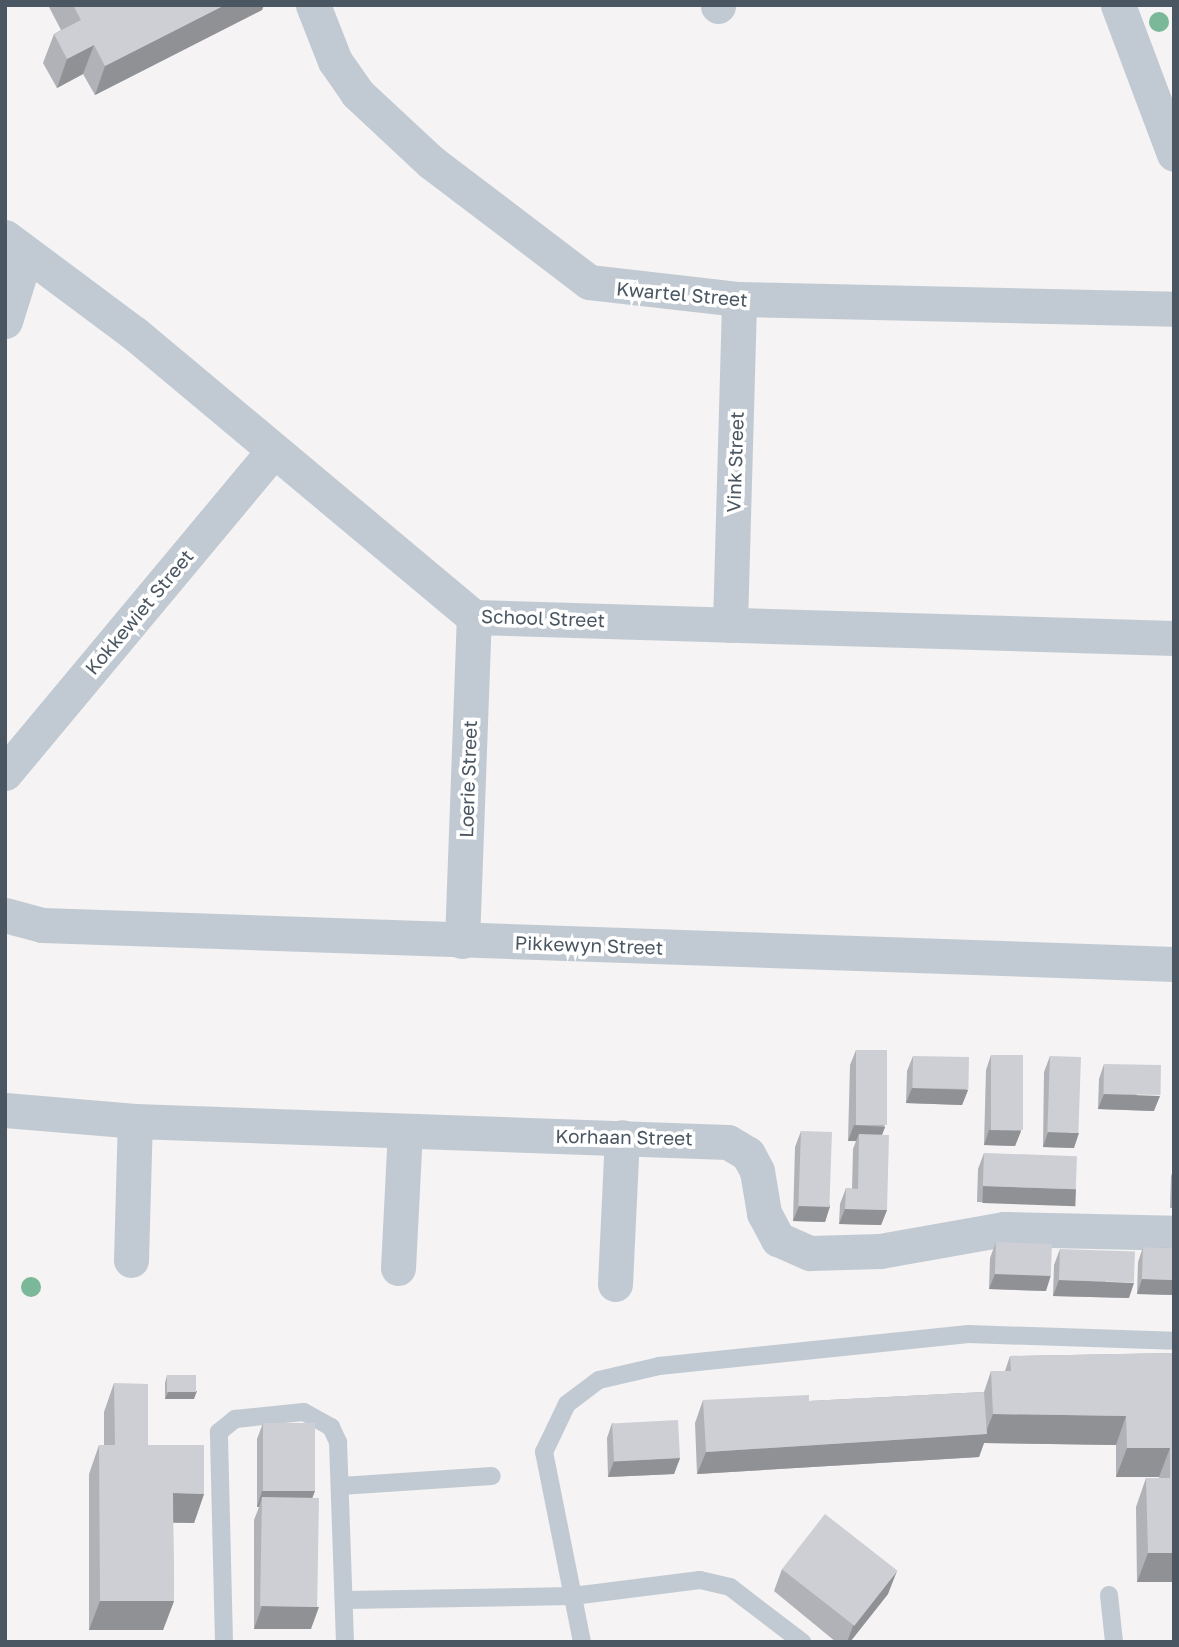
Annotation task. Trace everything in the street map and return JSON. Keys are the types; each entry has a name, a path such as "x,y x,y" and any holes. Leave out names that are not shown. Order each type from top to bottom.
{"street":[{"name":"Kwartel Street","path":"313,5 335,61 357,93 431,162 564,267 614,289 740,299 1174,309"},
{"path":"1118,5 1174,154"},
{"path":"5,321 15,247"},
{"name":"School Street","path":"15,247 134,333 474,617 1174,638"},
{"name":"Vink Street","path":"730,625 740,299"},
{"name":"Kokkewiet Street","path":"5,773 273,451"},
{"name":"Loerie Street","path":"462,941 474,617"},
{"name":"Pikkewyn Street","path":"5,915 42,925 1174,964"},
{"name":"Korhaan Street","path":"5,1110 135,1121 622,1137 739,1146 757,1171 771,1228 810,1253 880,1251 1004,1229 1174,1233"},
{"path":"131,1260 135,1121"},
{"path":"398,1268 405,1131"},
{"path":"615,1284 622,1137"}],"lane":[{"path":"582,1642 544,1452 561,1412 599,1380 659,1366 968,1334 1174,1341"},
{"path":"224,1642 219,1432 246,1417 317,1415 338,1442 346,1600 345,1642"},
{"path":"341,1486 492,1476"},
{"path":"346,1600 573,1596 715,1581 802,1642"},
{"path":"1109,1595 1114,1642"}],"building":[{"path":"73,5 225,5 105,66 94,45 67,59 54,34 81,20"},
{"path":"856,1050 887,1050 887,1125 856,1125"},
{"path":"991,1055 1023,1055 1023,1130 991,1130"},
{"path":"913,1056 969,1057 968,1089 912,1088"},
{"path":"1050,1056 1081,1057 1078,1133 1047,1132"},
{"path":"1104,1064 1161,1065 1160,1095 1103,1094"},
{"path":"801,1131 832,1132 829,1207 798,1206"},
{"path":"859,1134 889,1135 887,1210 845,1209 846,1188 858,1189"},
{"path":"984,1153 1077,1156 1076,1189 983,1186"},
{"path":"996,1242 1052,1244 1051,1276 995,1274"},
{"path":"1143,1247 1174,1248 1173,1280 1142,1279"},
{"path":"1060,1249 1135,1252 1134,1283 1059,1280"},
{"path":"1174,1353 1174,1553 1148,1553 1146,1478 1170,1478 1170,1448 1127,1448 1126,1416 993,1414 991,1371 1011,1371 1010,1356"},
{"path":"167,1375 196,1375 196,1392 167,1392"},
{"path":"114,1383 148,1384 148,1445 204,1445 204,1494 173,1493 174,1601 100,1601 99,1445 115,1445"},
{"path":"984,1392 987,1434 706,1452 703,1400 809,1395 809,1401"},
{"path":"678,1420 680,1458 614,1461 612,1423"},
{"path":"263,1423 315,1423 315,1491 263,1491"},
{"path":"262,1497 319,1498 317,1607 260,1606"},
{"path":"825,1514 897,1571 854,1626 782,1569"}]}
